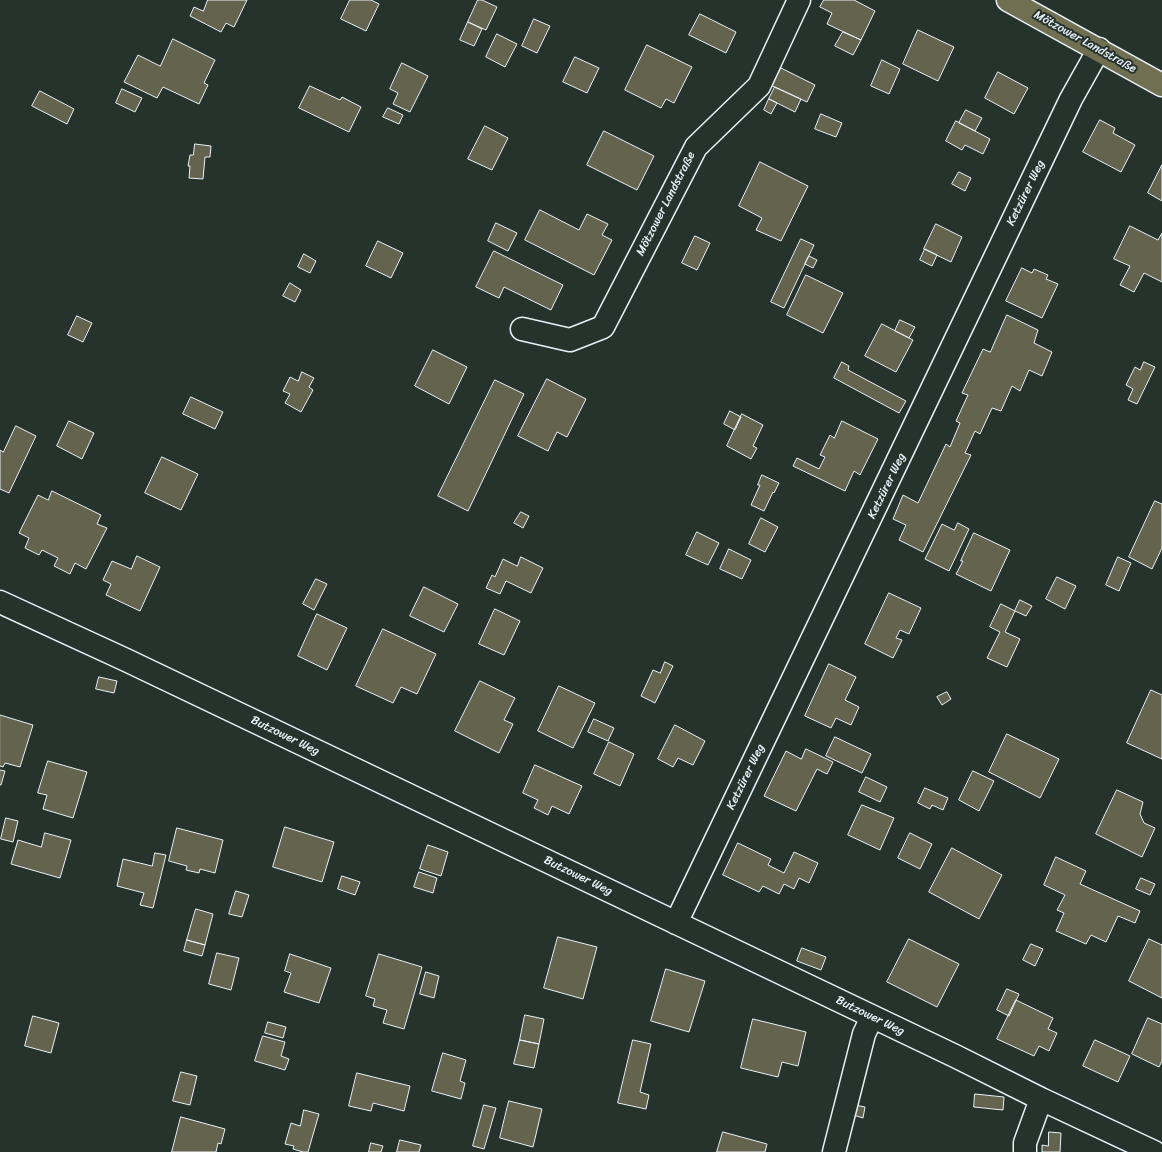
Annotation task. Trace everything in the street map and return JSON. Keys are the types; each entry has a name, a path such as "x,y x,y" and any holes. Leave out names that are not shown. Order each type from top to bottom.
{"main road":[{"name":"Mötzower Landstraße","path":"1008,0 1162,85"}],"street":[{"name":"Mötzower Landstraße","path":"522,329 570,340 603,326 696,147 759,86 799,0"},
{"name":"Ketzürer Weg","path":"676,923 1071,99 1099,49"},
{"name":"Butzower Weg","path":"0,602 126,660 1154,1152"},
{"path":"834,1152 864,1034 872,1017"},
{"path":"1025,1152 1025,1143 1041,1099"}],"building":[{"path":"208,0 247,0 234,27 226,23 221,32 190,16 194,7 203,11"},
{"path":"350,0 371,0 379,4 366,31 341,19"},
{"path":"478,0 482,0 497,7 486,30 468,22"},
{"path":"824,0 854,0 875,11 861,40 827,24 832,13 820,7"},
{"path":"700,14 736,32 726,53 689,35"},
{"path":"534,19 550,26 537,53 522,46"},
{"path":"468,22 482,29 474,46 460,40"},
{"path":"918,30 954,47 938,81 903,64"},
{"path":"843,32 861,40 853,55 835,46"},
{"path":"497,34 517,44 505,67 486,57"},
{"path":"173,39 215,60 204,83 208,85 199,104 163,87 157,98 124,82 138,55 160,66"},
{"path":"647,45 692,67 674,103 666,99 661,108 625,90"},
{"path":"575,57 599,68 587,93 563,82"},
{"path":"882,60 900,69 889,94 871,86"},
{"path":"402,63 428,76 410,112 393,104 398,93 390,89"},
{"path":"781,68 815,85 807,102 772,86"},
{"path":"998,72 1028,88 1014,114 985,98"},
{"path":"310,86 340,100 342,97 361,107 349,132 299,108"},
{"path":"775,87 801,99 795,112 769,99"},
{"path":"122,89 142,98 135,112 116,103"},
{"path":"40,91 74,109 67,124 32,106"},
{"path":"769,99 777,103 771,114 764,110"},
{"path":"388,108 403,115 399,124 383,117"},
{"path":"966,110 982,118 975,131 959,123"},
{"path":"821,114 842,123 836,137 815,129"},
{"path":"1100,120 1115,128 1113,133 1135,145 1121,172 1083,152"},
{"path":"956,121 990,139 983,154 965,145 962,150 946,141"},
{"path":"485,126 508,138 492,170 468,159"},
{"path":"604,131 654,156 637,190 587,165"},
{"path":"195,144 211,146 210,157 205,157 203,179 189,178 190,166 188,166 190,155 193,155"},
{"path":"760,162 808,186 781,241 756,230 762,218 739,206"},
{"path":"1162,165 1162,201 1148,193"},
{"path":"959,172 971,178 965,191 952,184"},
{"path":"540,210 579,230 587,214 608,224 602,235 612,240 594,275 525,240"},
{"path":"496,223 517,233 508,251 488,241"},
{"path":"936,224 962,237 951,262 924,249"},
{"path":"1130,226 1158,240 1162,233 1162,282 1144,273 1134,292 1120,285 1130,266 1114,259"},
{"path":"695,236 710,243 697,270 682,263"},
{"path":"801,239 814,245 784,308 771,302"},
{"path":"378,241 403,253 391,278 366,266"},
{"path":"925,249 937,255 932,266 920,260"},
{"path":"494,251 563,285 551,310 504,287 499,298 476,287"},
{"path":"304,254 316,261 310,273 298,267"},
{"path":"809,256 817,260 813,268 805,264"},
{"path":"1022,268 1032,273 1034,269 1048,275 1046,279 1058,284 1042,318 1006,301"},
{"path":"806,275 843,293 823,333 787,315"},
{"path":"290,283 301,290 295,302 283,296"},
{"path":"1007,315 1038,330 1034,343 1052,352 1042,376 1029,370 1020,391 1012,386 1001,411 992,408 980,434 975,431 965,453 971,455 923,552 899,540 906,525 893,519 903,495 918,503 946,444 950,447 960,423 956,421 968,395 962,393 983,349 990,352"},
{"path":"77,316 92,323 83,342 68,335"},
{"path":"900,320 915,327 909,338 895,331"},
{"path":"882,324 913,340 896,372 865,356"},
{"path":"433,350 467,367 449,404 415,386"},
{"path":"842,362 849,366 848,370 906,401 899,413 834,378"},
{"path":"1144,362 1155,367 1137,404 1128,400 1133,389 1126,385 1135,367 1140,370"},
{"path":"302,372 314,378 309,387 313,390 301,412 285,403 290,394 283,391 290,377 298,381"},
{"path":"547,379 586,399 567,437 557,432 548,451 518,436"},
{"path":"495,380 524,394 468,511 438,496"},
{"path":"191,397 223,412 215,429 183,414"},
{"path":"730,411 741,417 735,430 724,424"},
{"path":"742,414 763,425 753,446 757,448 751,459 727,446"},
{"path":"69,421 94,433 82,459 57,446"},
{"path":"842,421 878,439 860,475 854,471 845,491 793,466 797,458 819,469 825,457 820,455 830,435 834,438"},
{"path":"16,426 36,436 9,493 0,489 0,450 3,452"},
{"path":"162,457 198,474 181,510 145,493"},
{"path":"762,475 779,483 764,511 751,505 760,485 758,485"},
{"path":"52,491 101,515 97,524 107,528 86,569 75,563 70,574 54,566 58,558 42,550 39,555 25,548 29,538 19,533 38,495 48,500"},
{"path":"1155,501 1162,504 1162,548 1152,569 1129,557"},
{"path":"521,512 529,516 523,528 514,523"},
{"path":"761,518 778,527 765,552 749,544"},
{"path":"958,523 969,529 949,571 925,559 942,524 954,530"},
{"path":"697,532 719,543 708,565 686,555"},
{"path":"974,533 1010,550 991,591 956,574"},
{"path":"729,549 751,560 742,579 720,569"},
{"path":"137,556 160,567 140,611 106,595 111,584 103,580 112,561 131,569"},
{"path":"521,557 543,568 531,593 506,581 500,594 486,588 492,575 495,577 503,559 517,566"},
{"path":"1118,557 1131,563 1119,591 1106,585"},
{"path":"1057,577 1076,586 1065,609 1046,599"},
{"path":"316,579 327,584 314,610 303,604"},
{"path":"424,587 458,604 444,632 410,616"},
{"path":"889,593 921,608 909,634 900,630 896,638 902,640 893,658 865,644"},
{"path":"1020,600 1032,606 1026,616 1015,611"},
{"path":"1001,604 1015,611 1005,632 1020,639 1007,667 987,658 1000,632 990,627"},
{"path":"495,609 520,621 504,655 479,644"},
{"path":"317,614 347,628 327,670 298,656"},
{"path":"383,629 436,654 417,694 401,687 393,703 356,686"},
{"path":"665,662 673,666 655,703 641,696 653,670 660,673"},
{"path":"829,664 856,677 845,700 859,707 851,725 836,718 831,728 805,716"},
{"path":"99,677 117,681 114,693 96,689"},
{"path":"480,681 515,698 504,720 513,724 499,753 455,731"},
{"path":"559,686 595,703 573,748 538,731"},
{"path":"1151,690 1162,695 1162,759 1127,743"},
{"path":"947,692 951,699 942,705 937,697"},
{"path":"0,715 33,725 20,767 5,763 3,767 0,766"},
{"path":"594,719 614,728 608,741 588,732"},
{"path":"675,725 705,741 693,765 678,758 673,767 658,759"},
{"path":"1007,734 1059,759 1040,798 989,772"},
{"path":"835,737 871,754 862,773 826,756"},
{"path":"609,742 634,754 620,786 594,774"},
{"path":"806,749 833,762 827,774 817,769 796,811 764,796 786,751 801,759"},
{"path":"48,761 87,772 73,818 43,809 47,795 38,793"},
{"path":"535,765 582,786 569,814 552,806 548,815 534,808 538,800 523,793"},
{"path":"0,770 5,771 1,785 0,785"},
{"path":"973,771 994,781 979,811 959,800"},
{"path":"866,777 887,787 880,802 859,792"},
{"path":"925,788 948,798 943,810 932,805 930,809 918,803"},
{"path":"1117,790 1143,802 1140,814 1144,823 1155,828 1142,857 1096,834"},
{"path":"862,805 894,818 880,850 848,835"},
{"path":"6,818 18,821 13,842 1,839"},
{"path":"285,827 334,842 322,882 273,867"},
{"path":"177,828 223,840 215,873 200,869 199,873 186,870 187,866 169,861"},
{"path":"45,833 71,840 60,878 11,864 18,840 41,847"},
{"path":"910,833 932,844 920,869 898,858"},
{"path":"738,843 771,859 768,865 784,873 794,852 818,863 809,883 799,878 794,889 784,884 779,894 763,886 759,892 723,875"},
{"path":"428,845 448,852 441,876 420,869"},
{"path":"952,848 1002,875 979,919 929,892"},
{"path":"155,853 166,855 153,908 140,905 144,893 117,886 123,859 152,866"},
{"path":"1056,857 1086,871 1080,884 1140,911 1135,923 1118,916 1106,942 1091,935 1086,944 1056,931 1064,913 1057,910 1065,895 1044,885"},
{"path":"419,872 437,878 433,893 414,887"},
{"path":"342,876 360,882 355,895 338,889"},
{"path":"1141,878 1155,884 1150,895 1136,889"},
{"path":"236,891 249,895 242,917 229,914"},
{"path":"196,909 213,914 205,945 187,940"},
{"path":"558,937 597,947 583,999 544,988"},
{"path":"909,939 959,964 937,1007 887,982"},
{"path":"1149,939 1162,945 1162,998 1129,981"},
{"path":"187,940 205,945 202,956 184,951"},
{"path":"1031,944 1043,949 1035,966 1023,960"},
{"path":"802,948 826,957 821,970 797,961"},
{"path":"217,953 239,958 231,990 209,984"},
{"path":"290,954 331,968 319,1003 284,992 291,973 285,971"},
{"path":"379,954 422,967 404,1029 383,1023 387,1010 373,1006 375,999 366,996"},
{"path":"666,969 705,981 689,1032 651,1021"},
{"path":"426,972 439,976 434,998 420,994"},
{"path":"1007,989 1019,994 1009,1016 997,1010"},
{"path":"1016,1000 1053,1018 1048,1029 1057,1033 1049,1051 1039,1046 1034,1056 997,1039"},
{"path":"525,1015 544,1019 539,1044 520,1040"},
{"path":"33,1016 59,1023 51,1053 25,1046"},
{"path":"1148,1018 1162,1024 1162,1061 1159,1067 1132,1054"},
{"path":"753,1019 806,1032 798,1066 782,1062 778,1077 741,1068"},
{"path":"268,1022 286,1027 283,1038 265,1033"},
{"path":"263,1036 285,1042 281,1056 289,1059 285,1070 255,1061"},
{"path":"520,1040 539,1044 534,1068 514,1064"},
{"path":"633,1040 651,1044 640,1092 649,1095 646,1109 618,1103"},
{"path":"1095,1040 1130,1056 1118,1082 1083,1066"},
{"path":"443,1053 466,1060 460,1081 465,1083 461,1099 432,1091"},
{"path":"181,1072 197,1076 190,1105 173,1101"},
{"path":"357,1073 410,1086 404,1111 373,1103 371,1111 349,1106"},
{"path":"975,1094 1004,1097 1003,1110 974,1107"},
{"path":"509,1101 542,1109 533,1147 500,1138"},
{"path":"484,1105 496,1108 484,1149 473,1146"},
{"path":"855,1105 865,1107 863,1118 853,1115"},
{"path":"304,1110 319,1114 308,1152 293,1149 294,1146 285,1144 291,1123 300,1126"},
{"path":"181,1117 225,1129 221,1144 218,1143 216,1152 172,1152"},
{"path":"723,1132 767,1144 765,1152 717,1152"},
{"path":"1049,1132 1061,1133 1060,1152 1042,1152 1042,1145 1048,1146"},
{"path":"400,1140 421,1145 419,1152 397,1152"},
{"path":"371,1143 383,1146 381,1152 369,1152"}]}
